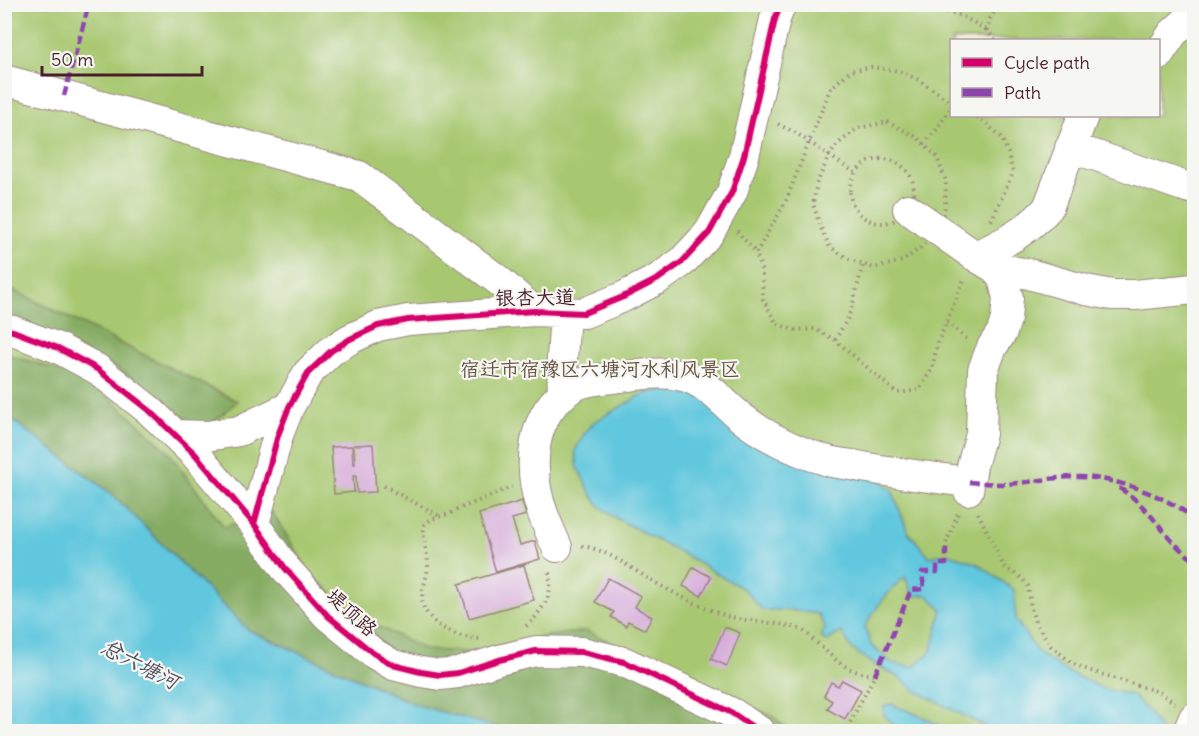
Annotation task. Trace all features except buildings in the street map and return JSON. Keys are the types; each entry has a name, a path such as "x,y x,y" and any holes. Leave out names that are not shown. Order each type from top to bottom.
{"street":[{"name":"银杏大道","path":"254,524 278,435 289,407 308,373 331,351 350,339 378,326 408,320 534,311 584,313 658,279 682,262 709,233 732,192 744,156 775,19 781,4"},
{"path":"1160,52 1173,33 1194,14"},
{"path":"4,80 359,176 498,280 534,311"},
{"path":"985,262 993,248 1020,233 1040,218 1048,208 1083,117"},
{"path":"1070,148 1194,189"},
{"path":"557,547 542,512 535,478 535,443 542,419 553,403 574,386 592,381 636,375 666,374 693,379 773,440 825,460 969,486 981,434 982,370 992,346 1002,332 1008,298 1003,279 985,262 908,209"},
{"path":"985,262 1112,295 1194,289"},
{"path":"563,395 562,359 565,312"},
{"name":"堤顶路","path":"4,330 58,348 97,369 149,410 195,454 254,524 285,568 328,616 373,653 393,665 440,675 458,673 536,651 582,652 624,662 732,713 760,732"},
{"path":"176,435 207,436 239,431 289,407"}],"path":[{"path":"931,4 937,10 960,15 987,30 994,39"},
{"path":"987,30 990,19 999,4"},
{"path":"950,104 917,79 899,71 872,67 850,72 830,89 785,203 756,253 762,272 763,299 776,323 794,330 815,329 835,340 897,393 919,390 932,369 937,345 957,294 985,262 1013,173 1001,137 982,120 974,117"},
{"path":"924,144 936,130 950,107"},
{"path":"754,112 796,133 855,173"},
{"path":"887,122 916,137 924,144 937,157 946,181 945,207 938,230 903,261 874,268 847,258 830,247 813,204 817,183 829,156 839,143 858,128 887,122"},
{"path":"876,159 887,159 897,163 911,179 914,189 908,209 900,217 881,223 862,216 850,199 849,188 855,173 866,163 876,159"},
{"path":"835,340 848,318 863,264"},
{"path":"488,638 461,637 436,622 426,612 422,603 422,592 428,567 422,536 424,525 431,519 441,517 535,478"},
{"path":"384,486 441,517"},
{"path":"946,543 969,486"},
{"path":"969,486 1004,567 1022,578 1028,586 1030,608 1035,622 1051,646 1072,663 1085,669 1159,692 1179,705 1191,724"},
{"path":"518,630 532,622 550,594 549,570 557,547 578,545 589,547 628,565 679,595 726,616 788,626 803,631 845,667 862,674 875,675 845,732"}],"green space":[{"name":"宿迁市宿豫区六塘河水利风景区","path":"4,5 1194,5 1194,731 5,731"},
{"path":"5,287 237,401 203,432 130,376 60,339 5,320"},
{"path":"4,353 91,381 166,449 224,527 272,512 309,572 356,615 425,650 472,652 547,636 586,631 772,716 790,731 510,731 417,705 248,630 114,496 5,414"}],"water":[{"path":"687,387 878,479 892,490 908,532 930,557 947,553 978,564 1014,590 1016,620 1037,652 1066,671 1104,689 1132,695 1162,731 994,731 916,691 900,678 863,657 851,648 842,632 826,641 821,637 825,628 818,614 790,610 762,610 745,590 614,517 592,496 578,468 575,451 594,422 645,393","holes":["905,577 913,596 927,595 942,609 932,650 913,667 892,663 871,645 865,627 883,600"]},
{"name":"总六塘河","path":"4,414 114,496 248,630 417,705 510,731 5,731"},
{"path":"891,704 950,731 899,731 884,715 884,706"}],"marked path":[{"path":"64,96 89,4"},
{"path":"969,482 1006,484 1075,477 1105,480 1154,495 1194,519"},
{"path":"1119,488 1140,504 1174,543 1194,560"},
{"path":"875,675 911,590 924,589 922,572 937,572 937,564 946,564 946,543"}],"cycle path":[{"path":"254,524 278,435 289,407 308,373 331,351 350,339 378,326 408,320 534,311 584,313 658,279 682,262 709,233 732,192 744,156 775,19 781,4"},
{"path":"4,330 13,331 58,348 97,369 149,410 195,454 254,524 285,568 328,616 373,653 393,665 440,675 458,673 536,651 582,652 624,662 732,713 760,732"}]}
